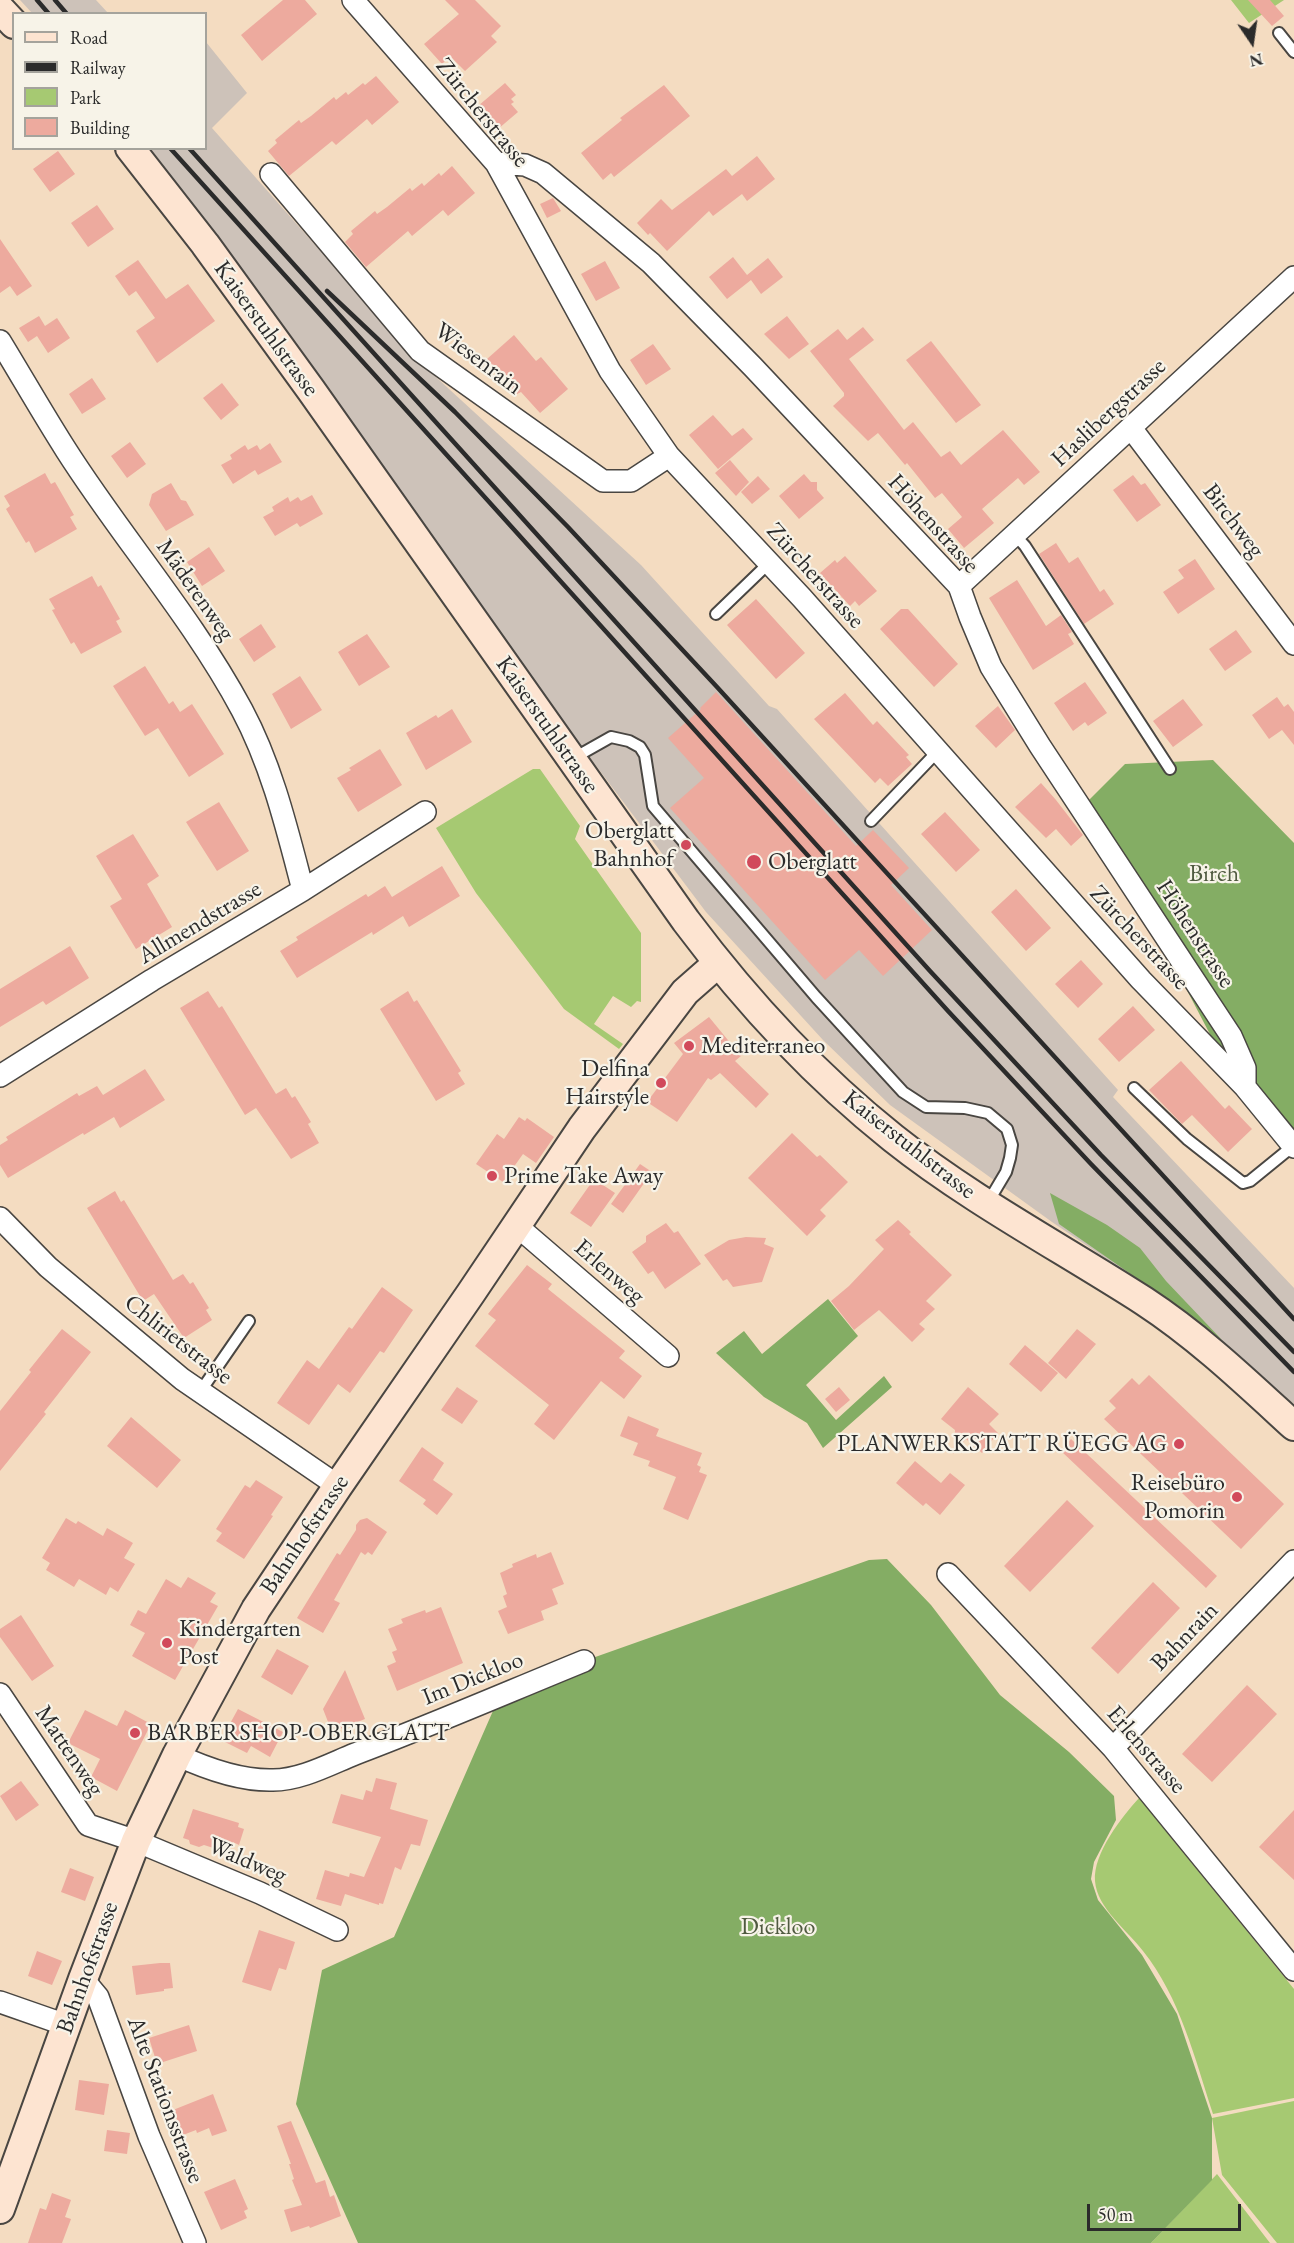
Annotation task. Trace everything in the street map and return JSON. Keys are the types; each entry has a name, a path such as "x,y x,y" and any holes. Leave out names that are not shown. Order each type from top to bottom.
{"main road":[{"path":"0,9 12,22"},
{"name":"Kaiserstuhlstrasse","path":"132,150 205,244 311,390 570,759 718,963 771,1025 870,1119 919,1158 987,1204 1144,1302 1188,1333 1294,1426"},
{"name":"Bahnhofstrasse","path":"0,2209 82,1979 136,1841 177,1755 256,1609 582,1128 691,986 718,963"}],"street":[{"name":"Zürcherstrasse","path":"353,0 496,163 610,370 669,456 769,563 1141,980 1245,1087 1294,1147"},
{"name":"Höhenstrasse","path":"496,163 525,165 543,172 651,263 753,367 959,586 991,667 1040,746 1231,1036 1245,1068 1245,1087"},
{"name":"Wiesenrain","path":"271,174 420,351 583,467 603,481 631,480 669,456"},
{"name":"Haslibergstrasse","path":"959,586 1294,277"},
{"name":"Mäderenweg","path":"0,341 66,450 207,652 243,711 278,798 303,890"},
{"name":"Birchweg","path":"1131,428 1294,644"},
{"name":"Allmendstrasse","path":"0,1076 152,980 303,890 425,812"},
{"name":"Chlirietstrasse","path":"0,1218 48,1267 165,1365 200,1392 338,1485"},
{"name":"Erlenweg","path":"517,1226 668,1356"},
{"name":"Bahnrain","path":"1113,1748 1294,1561"},
{"name":"Erlenstrasse","path":"948,1574 1113,1748 1294,1970"},
{"name":"Im Dickloo","path":"177,1755 192,1762 242,1777 272,1780 292,1778 584,1661"},
{"name":"Mattenweg","path":"0,1694 87,1825 136,1841"},
{"name":"Waldweg","path":"136,1841 260,1893 337,1930"},
{"name":"Alte Stationsstrasse","path":"82,1979 98,1997 148,2136 195,2243"},
{"path":"0,2002 66,2025"}],"lane":[{"path":"1279,33 1294,52"},
{"path":"1015,535 1025,546 1170,769"},
{"path":"716,614 769,563"},
{"path":"570,759 611,738 629,741 640,747 645,755 653,806 816,997 903,1092 926,1107 965,1108 988,1113 1007,1129 1012,1145 1010,1158 1006,1172 987,1204"},
{"path":"871,821 938,751"},
{"path":"1134,1088 1187,1139 1243,1183 1250,1181 1294,1147"},
{"path":"200,1392 249,1321"}],"shaded area":[{"path":"20,0 96,0 107,12 31,12"},
{"path":"207,43 247,93 212,128 413,356 641,565 769,706 777,709 1118,1090 1113,1097 1294,1288 1294,1404 1185,1312 1052,1222 890,1105 823,1040 706,912 536,686 266,303 152,150 207,150"}],"green space":[{"path":"1231,0 1284,0 1249,23"},
{"name":"Birch","path":"1213,760 1294,843 1294,1151 1236,1084 1088,801 1125,764"},
{"path":"533,769 540,769 580,826 575,839 641,933 641,1002 637,1001 631,1007 613,996 594,1024 623,1044 619,1049 564,1009 476,893 436,828"},
{"path":"1050,1193 1107,1225 1140,1248 1166,1281 1222,1340 1059,1224"},
{"path":"828,1299 858,1336 806,1385 836,1420 884,1376 892,1387 823,1448 807,1423 764,1397 716,1353 744,1331 762,1354"},
{"name":"Dickloo","path":"887,1559 931,1605 1000,1695 1069,1752 1114,1796 1116,1820 1094,1862 1091,1879 1098,1900 1142,1955 1177,2014 1212,2118 1212,2180 1151,2243 358,2243 296,2104 322,1970 394,1937 496,1704 584,1661 869,1560"},
{"path":"1139,1798 1294,1989 1294,2098 1213,2114 1193,2050 1167,1988 1143,1951 1101,1900 1095,1881 1099,1859 1117,1825"},
{"path":"1294,2101 1294,2243 1277,2243 1222,2175 1212,2118"},
{"path":"1217,2174 1270,2243 1151,2243"}],"building":[{"path":"283,0 305,0 317,14 262,61 241,35"},
{"path":"445,0 475,0 501,26 491,36 497,42 465,71 450,56 442,64 424,44 459,14"},
{"path":"1248,0 1270,0 1284,16 1272,26"},
{"path":"376,76 399,102 372,125 367,119 336,145 332,141 289,176 268,151 277,143 275,140 299,120 301,123 334,97 336,100 346,92 348,95"},
{"path":"505,83 516,95 511,99 514,102 511,104 518,112 498,129 478,106"},
{"path":"664,85 690,116 614,177 611,173 603,180 581,153 622,120 620,118"},
{"path":"58,151 75,174 50,192 33,169"},
{"path":"757,156 775,179 747,201 742,194 713,216 709,211 667,251 637,223 661,199 672,210 726,169 732,176"},
{"path":"452,166 475,193 448,216 443,210 412,236 408,231 366,267 345,242 353,234 351,231 375,211 377,214 410,188 412,191 422,183 424,186 439,173 441,176"},
{"path":"553,198 561,211 547,218 540,204"},
{"path":"97,205 114,229 88,247 71,223"},
{"path":"0,239 32,286 17,296 10,286 0,293"},
{"path":"733,257 747,275 768,258 783,277 761,294 751,280 727,299 709,277"},
{"path":"138,260 166,299 188,284 215,321 157,363 136,331 155,318 136,291 129,296 115,276"},
{"path":"605,261 620,288 596,301 581,274"},
{"path":"39,316 45,326 57,318 70,338 48,353 37,336 28,342 19,328"},
{"path":"787,316 809,344 789,359 764,334"},
{"path":"863,327 874,340 849,359 904,430 913,422 941,457 950,451 961,465 1003,430 1040,472 1024,485 1018,478 982,509 994,523 964,548 948,529 962,517 942,493 935,498 907,463 905,465 878,433 868,441 833,406 844,396 844,393 810,351 838,329 847,340"},
{"path":"514,335 536,361 541,357 568,389 540,413 521,392 517,394 487,359"},
{"path":"931,341 981,405 956,423 906,360"},
{"path":"653,344 671,369 646,385 630,360"},
{"path":"92,378 106,399 82,414 69,394"},
{"path":"222,383 239,405 221,420 203,398"},
{"path":"713,415 732,436 743,428 753,439 718,469 689,435"},
{"path":"130,442 146,464 127,478 111,456"},
{"path":"270,443 282,462 258,475 255,470 233,484 221,465 232,459 230,455 245,445 248,450 257,445 260,450"},
{"path":"730,460 749,482 736,496 715,473"},
{"path":"45,473 51,484 55,482 74,515 70,517 77,529 35,553 29,541 26,543 6,509 10,506 4,496"},
{"path":"804,474 811,482 817,482 817,490 824,498 799,519 779,496"},
{"path":"1133,475 1141,485 1145,483 1161,505 1137,522 1113,490"},
{"path":"758,476 770,489 752,504 741,492"},
{"path":"171,483 181,500 186,501 194,515 166,531 149,505 152,494"},
{"path":"312,495 323,514 300,527 297,523 275,536 263,517 274,511 272,507 288,497 290,502 298,497 301,501"},
{"path":"1056,543 1069,563 1078,557 1100,592 1104,589 1114,604 1084,624 1039,554"},
{"path":"209,547 225,571 202,586 187,562"},
{"path":"845,556 877,591 859,606 855,601 850,606 820,573 835,560 837,563"},
{"path":"1195,559 1215,589 1178,614 1163,592 1184,578 1178,570"},
{"path":"92,576 98,587 101,585 120,619 116,621 122,632 81,654 74,642 71,644 52,610 55,609 49,599"},
{"path":"1017,580 1046,626 1061,615 1072,632 1068,634 1074,644 1033,670 989,598"},
{"path":"756,599 805,653 776,679 727,625"},
{"path":"901,609 908,609 958,664 934,687 880,629"},
{"path":"261,624 276,647 254,662 239,639"},
{"path":"1236,630 1252,652 1225,671 1209,649"},
{"path":"367,634 390,667 359,686 338,652"},
{"path":"145,666 169,704 173,701 180,712 192,704 224,754 189,777 158,728 145,736 113,686"},
{"path":"300,676 322,710 291,729 272,694"},
{"path":"1085,682 1107,713 1088,726 1085,722 1073,731 1054,703"},
{"path":"716,692 856,846 873,830 909,868 891,885 932,930 883,976 859,950 825,980 670,808 704,778 668,738 701,709"},
{"path":"845,693 873,725 877,721 909,755 906,757 912,764 888,786 880,778 875,783 814,719"},
{"path":"1277,697 1284,707 1288,704 1294,712 1294,745 1282,730 1269,739 1252,715"},
{"path":"1183,699 1203,725 1173,747 1153,721"},
{"path":"998,706 1015,730 996,748 975,726"},
{"path":"452,709 472,742 426,770 406,733 436,715 438,718"},
{"path":"380,749 402,785 358,812 337,778"},
{"path":"1041,783 1083,835 1071,846 1056,829 1046,838 1015,807"},
{"path":"219,802 249,851 217,871 186,822"},
{"path":"945,812 980,850 956,872 921,834"},
{"path":"133,834 159,876 147,884 172,927 136,949 110,906 122,899 96,856"},
{"path":"442,866 460,896 409,927 403,916 373,935 372,932 297,978 280,951 298,940 296,937 366,894 368,897 385,886 392,897"},
{"path":"1016,889 1051,928 1026,951 991,912"},
{"path":"70,946 89,978 46,1005 43,1001 0,1027 0,989"},
{"path":"1081,960 1103,984 1078,1008 1055,984"},
{"path":"208,991 219,1008 222,1006 276,1094 286,1088 292,1098 295,1096 311,1122 308,1124 319,1143 291,1159 256,1108 245,1115 180,1008"},
{"path":"408,991 414,1002 417,1000 461,1071 458,1073 465,1084 436,1101 380,1009"},
{"path":"1133,1006 1155,1030 1119,1062 1098,1039"},
{"path":"709,1017 741,1056 735,1061 769,1094 756,1108 720,1073 711,1080 708,1078 677,1122 647,1102 683,1054 674,1043"},
{"path":"1181,1061 1225,1109 1229,1105 1252,1129 1228,1152 1192,1115 1182,1124 1149,1090"},
{"path":"145,1069 165,1100 120,1128 114,1117 8,1178 0,1165 0,1145 8,1140 6,1137 77,1093 79,1096 97,1086 103,1095"},
{"path":"519,1117 525,1121 527,1118 554,1137 536,1163 523,1154 503,1182 476,1164 497,1134 504,1139"},
{"path":"792,1133 817,1157 820,1155 848,1182 820,1210 826,1216 807,1236 748,1178"},
{"path":"640,1164 652,1172 623,1213 611,1204"},
{"path":"594,1179 615,1193 591,1227 570,1213"},
{"path":"115,1191 121,1202 124,1200 173,1280 183,1274 190,1284 193,1282 209,1308 206,1310 212,1320 184,1338 154,1294 143,1301 87,1208"},
{"path":"898,1220 911,1232 909,1234 952,1275 926,1301 935,1309 919,1324 925,1329 912,1342 879,1310 854,1330 831,1301 849,1286 884,1249 875,1240"},
{"path":"666,1223 674,1233 678,1231 701,1264 665,1289 653,1271 648,1274 632,1252 646,1242 646,1236"},
{"path":"746,1237 766,1238 764,1244 774,1248 762,1282 733,1287 727,1279 723,1281 704,1255 729,1240"},
{"path":"527,1265 552,1284 548,1289 625,1351 619,1358 642,1376 624,1399 601,1381 554,1440 534,1424 549,1405 475,1346 496,1320 488,1314"},
{"path":"382,1287 413,1310 384,1353 380,1351 350,1393 338,1384 309,1425 277,1403 307,1360 319,1369"},
{"path":"62,1329 91,1352 44,1412 46,1414 0,1471 0,1411"},
{"path":"1077,1329 1096,1344 1066,1379 1048,1363"},
{"path":"1025,1345 1058,1373 1041,1392 1009,1364"},
{"path":"1149,1375 1284,1504 1241,1549 1104,1419 1116,1408 1109,1401 1132,1378 1139,1385"},
{"path":"457,1387 478,1401 462,1424 441,1410"},
{"path":"839,1387 850,1400 836,1412 825,1399"},
{"path":"968,1387 999,1414 989,1424 998,1433 982,1453 966,1439 953,1454 955,1430 941,1419"},
{"path":"628,1416 659,1429 656,1436 702,1453 697,1465 701,1467 699,1472 707,1475 688,1520 663,1509 676,1477 648,1466 650,1461 633,1455 638,1443 620,1436"},
{"path":"131,1417 181,1460 157,1488 107,1446"},
{"path":"1071,1439 1217,1576 1206,1588 1061,1451"},
{"path":"422,1447 444,1463 433,1480 453,1494 437,1515 423,1504 426,1500 399,1481"},
{"path":"915,1461 941,1483 950,1473 965,1485 940,1515 926,1503 923,1506 896,1483"},
{"path":"256,1480 283,1497 244,1559 216,1541 222,1533 216,1529 245,1485 250,1488"},
{"path":"1067,1500 1094,1526 1030,1592 1004,1566"},
{"path":"66,1518 76,1524 78,1521 103,1536 107,1528 133,1543 124,1558 135,1564 118,1592 110,1587 106,1595 79,1579 74,1587 46,1570 50,1563 42,1558"},
{"path":"367,1518 387,1532 372,1555 368,1552 365,1555 361,1552 334,1600 340,1603 323,1633 297,1618 337,1553 340,1555 356,1530 356,1525 360,1520"},
{"path":"551,1552 564,1584 552,1589 558,1604 541,1611 544,1620 508,1634 498,1611 507,1607 503,1596 507,1594 500,1573 513,1567 512,1564 536,1554 537,1558"},
{"path":"188,1577 216,1593 210,1602 218,1606 175,1680 132,1656 145,1633 130,1625 138,1610 146,1614 166,1579 181,1588"},
{"path":"1153,1582 1180,1608 1118,1674 1091,1648"},
{"path":"441,1607 463,1663 397,1691 387,1666 396,1662 392,1652 397,1650 388,1629 403,1623 401,1619"},
{"path":"21,1615 54,1666 32,1681 0,1637 0,1629"},
{"path":"277,1649 309,1666 292,1695 261,1677"},
{"path":"345,1670 365,1719 332,1732 323,1709"},
{"path":"1247,1685 1277,1714 1212,1782 1182,1754"},
{"path":"238,1709 283,1732 270,1757 251,1746 247,1753 221,1740"},
{"path":"85,1710 117,1726 125,1710 151,1724 117,1791 91,1777 100,1759 68,1743"},
{"path":"376,1778 397,1783 390,1809 428,1820 420,1846 411,1844 401,1870 395,1867 383,1904 379,1903 379,1905 345,1894 341,1906 316,1899 325,1870 349,1877 350,1873 364,1877 381,1837 332,1823 341,1794 363,1800 366,1790 372,1792"},
{"path":"21,1781 39,1805 16,1821 0,1796"},
{"path":"193,1809 239,1823 238,1827 244,1829 239,1845 233,1842 229,1853 204,1845 199,1847 190,1844 189,1840 183,1838"},
{"path":"1294,1810 1294,1880 1259,1847"},
{"path":"70,1868 94,1877 85,1901 61,1892"},
{"path":"259,1930 295,1942 286,1970 279,1968 271,1991 242,1982"},
{"path":"37,1951 62,1961 52,1985 28,1976"},
{"path":"170,1963 173,1988 136,1995 132,1966"},
{"path":"189,2025 197,2051 157,2064 149,2038"},
{"path":"79,2080 109,2084 104,2115 75,2110"},
{"path":"213,2094 227,2131 212,2136 209,2128 183,2135 173,2110"},
{"path":"291,2121 316,2183 325,2180 330,2197 334,2195 341,2216 310,2228 309,2226 291,2232 284,2210 302,2205 292,2180 294,2179 289,2164 291,2164 277,2126"},
{"path":"107,2130 130,2133 127,2154 104,2151"},
{"path":"235,2179 248,2209 244,2211 247,2218 221,2230 204,2192"},
{"path":"52,2193 71,2200 65,2217 71,2219 62,2243 28,2243 40,2208 46,2210"}],"railway":[{"path":"37,0 47,12"},
{"path":"55,0 65,12"},
{"path":"172,150 948,1011 1091,1164 1294,1372"},
{"path":"191,150 930,971 1101,1155 1294,1352"},
{"path":"327,291 455,412 568,527 1294,1319"}],"place":[{"name":"Oberglatt Bahnhof","path":"686,845"},
{"name":"Oberglatt","path":"754,862"},
{"name":"Mediterraneo","path":"689,1046"},
{"name":"Delfina Hairstyle","path":"661,1083"},
{"name":"Prime Take Away","path":"492,1176"},
{"name":"PLANWERKSTATT RÜEGG AG","path":"1179,1444"},
{"name":"Reisebüro Pomorin","path":"1237,1497"},
{"name":"Kindergarten Post","path":"167,1643"},
{"name":"BARBERSHOP-OBERGLATT","path":"135,1733"}]}
